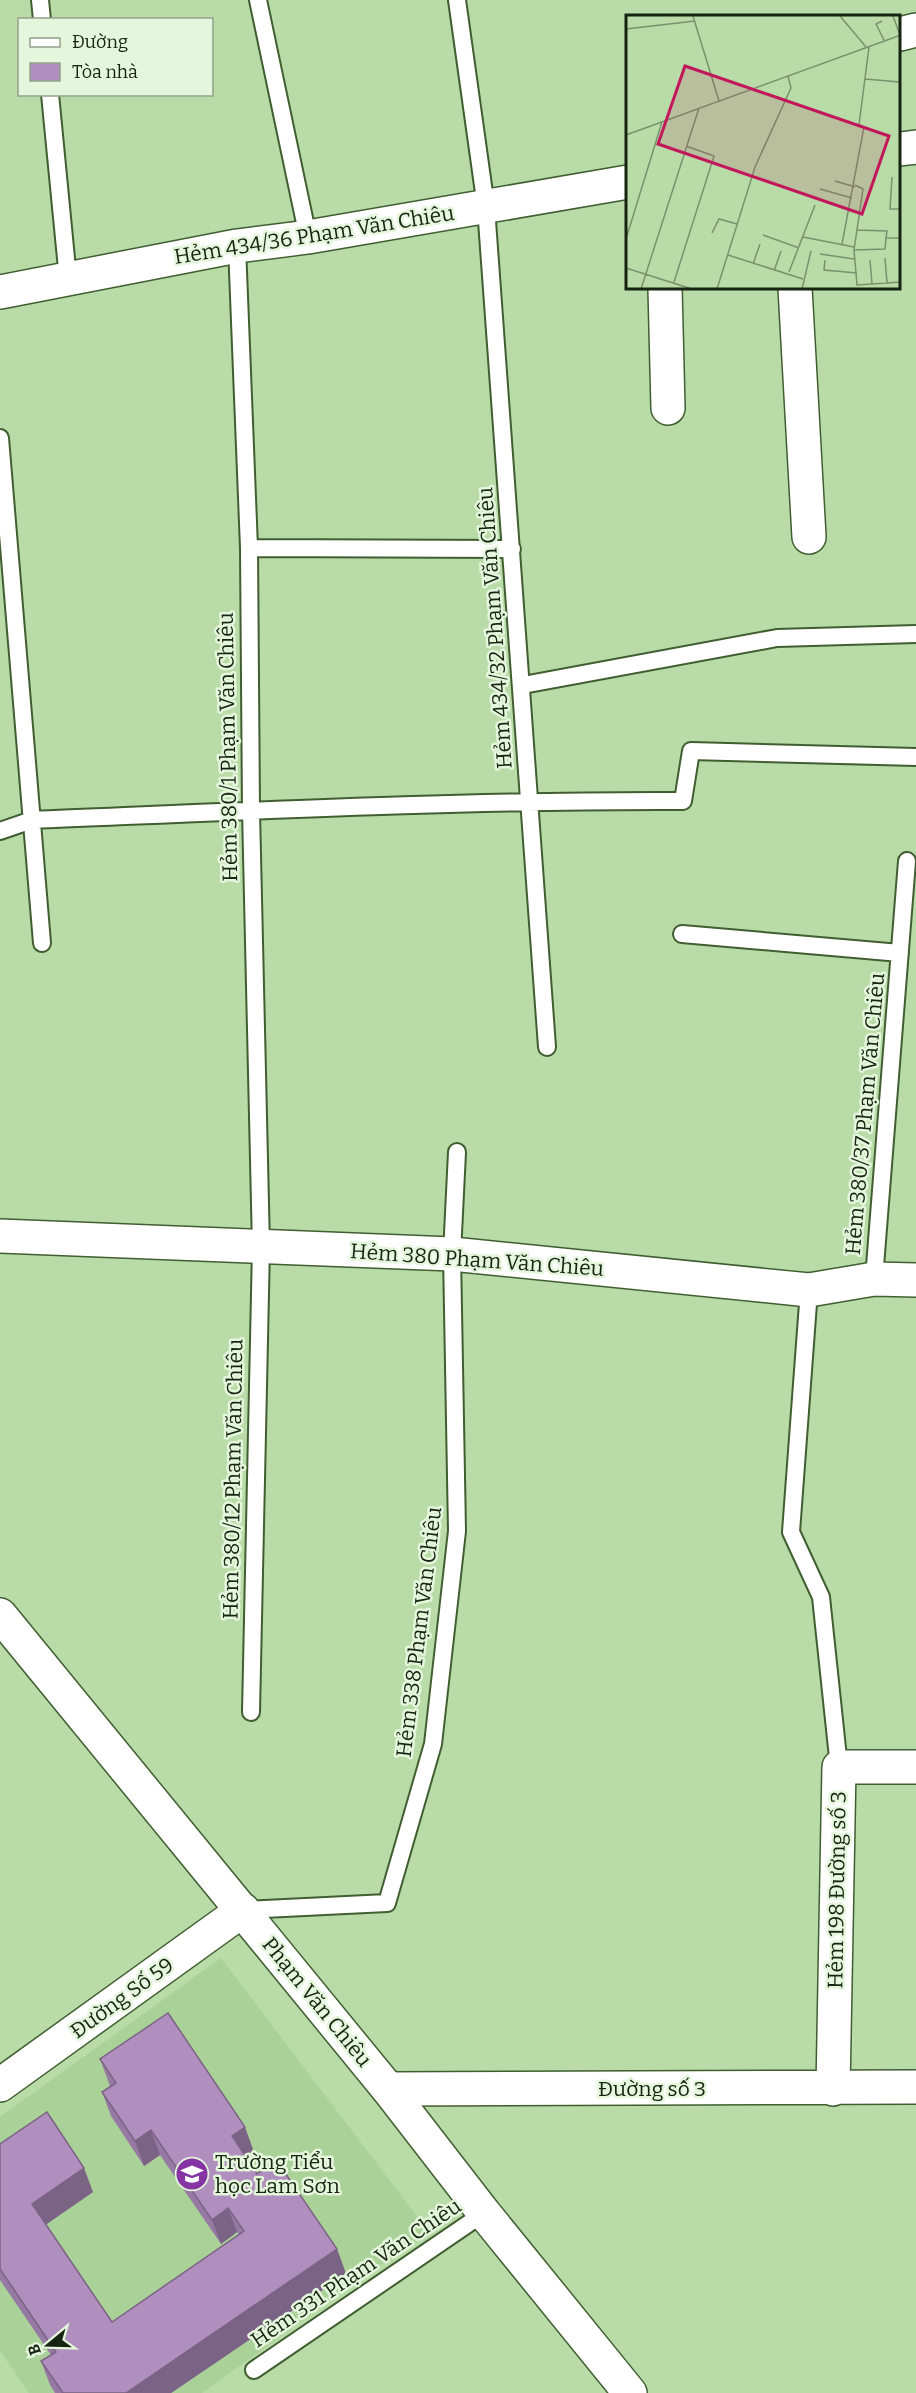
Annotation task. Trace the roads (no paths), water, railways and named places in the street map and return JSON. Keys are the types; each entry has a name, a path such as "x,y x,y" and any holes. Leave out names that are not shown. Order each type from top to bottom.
{"street":[{"path":"901,34 916,30"},
{"path":"901,149 916,147"},
{"name":"Hẻm 434/36 Phạm Văn Chiêu","path":"0,292 237,246 308,237 626,182"},
{"path":"665,290 668,408"},
{"path":"795,290 809,537"},
{"name":"Hẻm 380 Phạm Văn Chiêu","path":"0,1236 452,1254 809,1290 874,1279 916,1280"},
{"name":"Phạm Văn Chiêu","path":"0,1615 388,2089 484,2213 630,2393"},
{"name":"Hẻm 198 Đường số 3","path":"833,2090 839,1767 916,1767"},
{"name":"Đường Số 59","path":"0,2085 243,1910"},
{"name":"Đường số 3","path":"388,2089 833,2090 916,2087"}],"lane":[{"path":"40,0 42,18"},
{"path":"258,0 308,237"},
{"name":"Hẻm 434/32 Phạm Văn Chiêu","path":"457,0 486,207 523,684 547,1047"},
{"path":"50,96 68,279"},
{"name":"Hẻm 380/1 Phạm Văn Chiêu","path":"237,246 249,548 251,811 261,1247"},
{"path":"0,438 42,943"},
{"path":"249,548 512,549"},
{"path":"523,684 777,638 916,634"},
{"path":"0,831 32,820 530,800 683,801 691,751 916,757"},
{"name":"Hẻm 380/37 Phạm Văn Chiêu","path":"874,1279 908,861"},
{"name":"Hẻm 380/37 Phạm Văn Chiêu","path":"682,934 900,953"},
{"path":"452,1254 457,1152"},
{"name":"Hẻm 380/12 Phạm Văn Chiêu","path":"251,1712 261,1247"},
{"name":"Hẻm 338 Phạm Văn Chiêu","path":"243,1910 387,1903 433,1744 458,1531 452,1254"},
{"path":"809,1290 791,1532 821,1597 839,1767"},
{"name":"Hẻm 331 Phạm Văn Chiêu","path":"254,2370 484,2213"}],"place":[{"name":"Trường Tiểu học Lam Sơn","path":"192,2174"}]}
